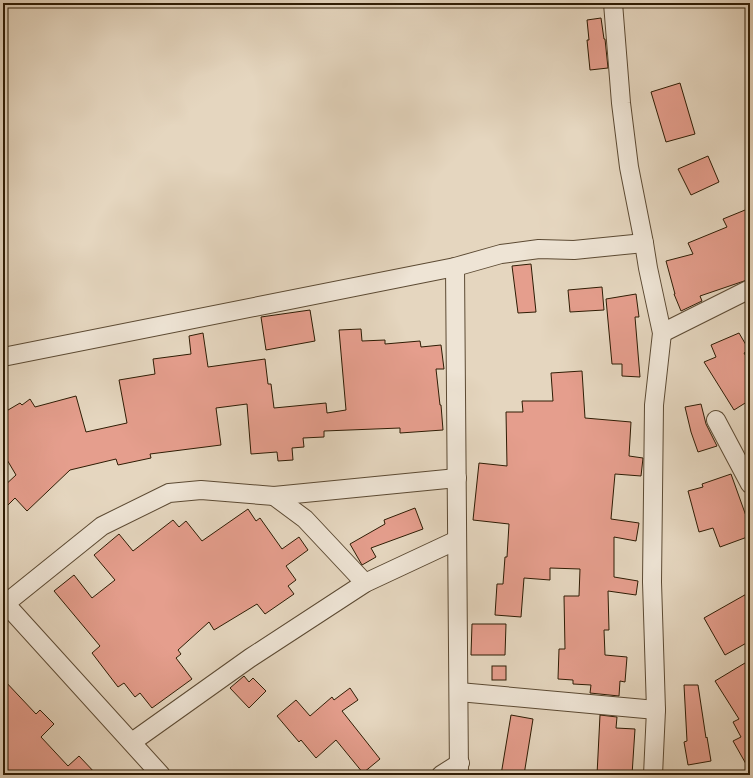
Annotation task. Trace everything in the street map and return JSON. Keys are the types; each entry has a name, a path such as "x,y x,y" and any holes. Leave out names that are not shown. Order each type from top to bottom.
{"street":[{"path":"613,3 621,102 629,167 662,333 654,405 652,582 656,710 653,775"},
{"path":"3,358 454,267 501,254 539,249 574,250 644,243"},
{"path":"441,775 460,769 454,267"},
{"path":"662,333 750,289"},
{"path":"716,420 750,484"},
{"path":"161,775 4,603 102,526 169,493 201,490 274,496 457,478"},
{"path":"274,496 305,519 365,583"},
{"path":"132,742 250,658 365,583 457,540"},
{"path":"459,692 656,710"}],"building":[{"path":"601,18 608,68 590,70 587,20"},
{"path":"680,83 695,134 666,142 651,92"},
{"path":"708,156 719,182 691,195 678,169"},
{"path":"750,208 750,279 700,296 702,301 681,311 674,294 666,261 693,254 688,243 727,227 723,219"},
{"path":"531,264 536,312 518,313 512,266"},
{"path":"602,287 604,310 570,312 568,290"},
{"path":"636,294 639,317 635,317 640,377 622,376 622,364 612,364 606,299"},
{"path":"310,310 315,341 266,350 261,317"},
{"path":"361,329 362,341 385,340 385,344 420,341 421,347 441,345 444,369 436,369 443,430 400,433 400,428 324,431 324,437 303,438 304,447 292,448 293,460 278,461 277,452 251,454 247,404 216,408 221,445 150,454 151,458 118,465 116,459 70,470 27,511 15,498 3,510 3,487 16,475 3,453 3,413 20,403 22,405 30,399 35,407 76,396 86,432 127,423 119,380 155,374 153,359 191,354 189,336 203,333 208,367 265,359 268,384 271,384 274,408 326,403 327,413 346,410 339,330"},
{"path":"739,333 749,350 744,353 750,363 750,400 734,410 704,362 716,357 711,345"},
{"path":"582,371 585,418 631,422 629,456 643,458 641,476 615,474 611,519 639,523 636,541 614,537 614,577 638,581 636,595 608,591 609,630 604,630 605,655 627,657 625,682 620,681 619,696 590,693 591,685 573,684 573,680 558,679 559,649 565,649 564,596 579,596 580,569 550,568 550,580 524,578 521,617 495,615 497,584 503,584 505,557 507,557 509,524 473,520 479,463 507,466 506,412 523,412 522,401 553,401 551,373"},
{"path":"701,404 706,424 717,446 698,452 685,407"},
{"path":"731,474 750,527 750,536 720,547 713,528 699,532 688,491 703,487 702,484"},
{"path":"415,508 423,529 371,548 376,557 362,565 350,544 385,524 384,520"},
{"path":"248,509 256,521 260,518 282,549 299,537 308,550 286,566 296,580 288,586 294,594 265,614 257,604 214,630 209,622 178,650 181,654 176,658 192,679 152,708 140,693 135,697 124,683 118,687 92,653 100,646 54,591 74,575 92,598 115,580 94,555 119,534 133,551 173,520 179,527 186,521 202,541"},
{"path":"750,592 750,641 725,655 704,618"},
{"path":"472,624 506,624 505,655 471,655"},
{"path":"745,663 750,672 750,771 733,741 741,737 733,722 739,719 715,681"},
{"path":"492,666 506,666 506,680 492,680"},
{"path":"244,676 249,682 253,678 266,691 249,708 230,688"},
{"path":"3,679 36,714 40,710 54,724 41,737 68,766 79,756 97,775 3,775"},
{"path":"684,685 698,685 711,761 688,765 684,742 687,741"},
{"path":"350,688 358,700 342,711 380,759 363,773 336,740 316,758 301,740 299,742 277,716 296,700 310,716 332,697 334,700"},
{"path":"511,715 533,719 524,775 501,775"},
{"path":"600,715 617,717 616,728 635,729 632,775 597,775"}]}
